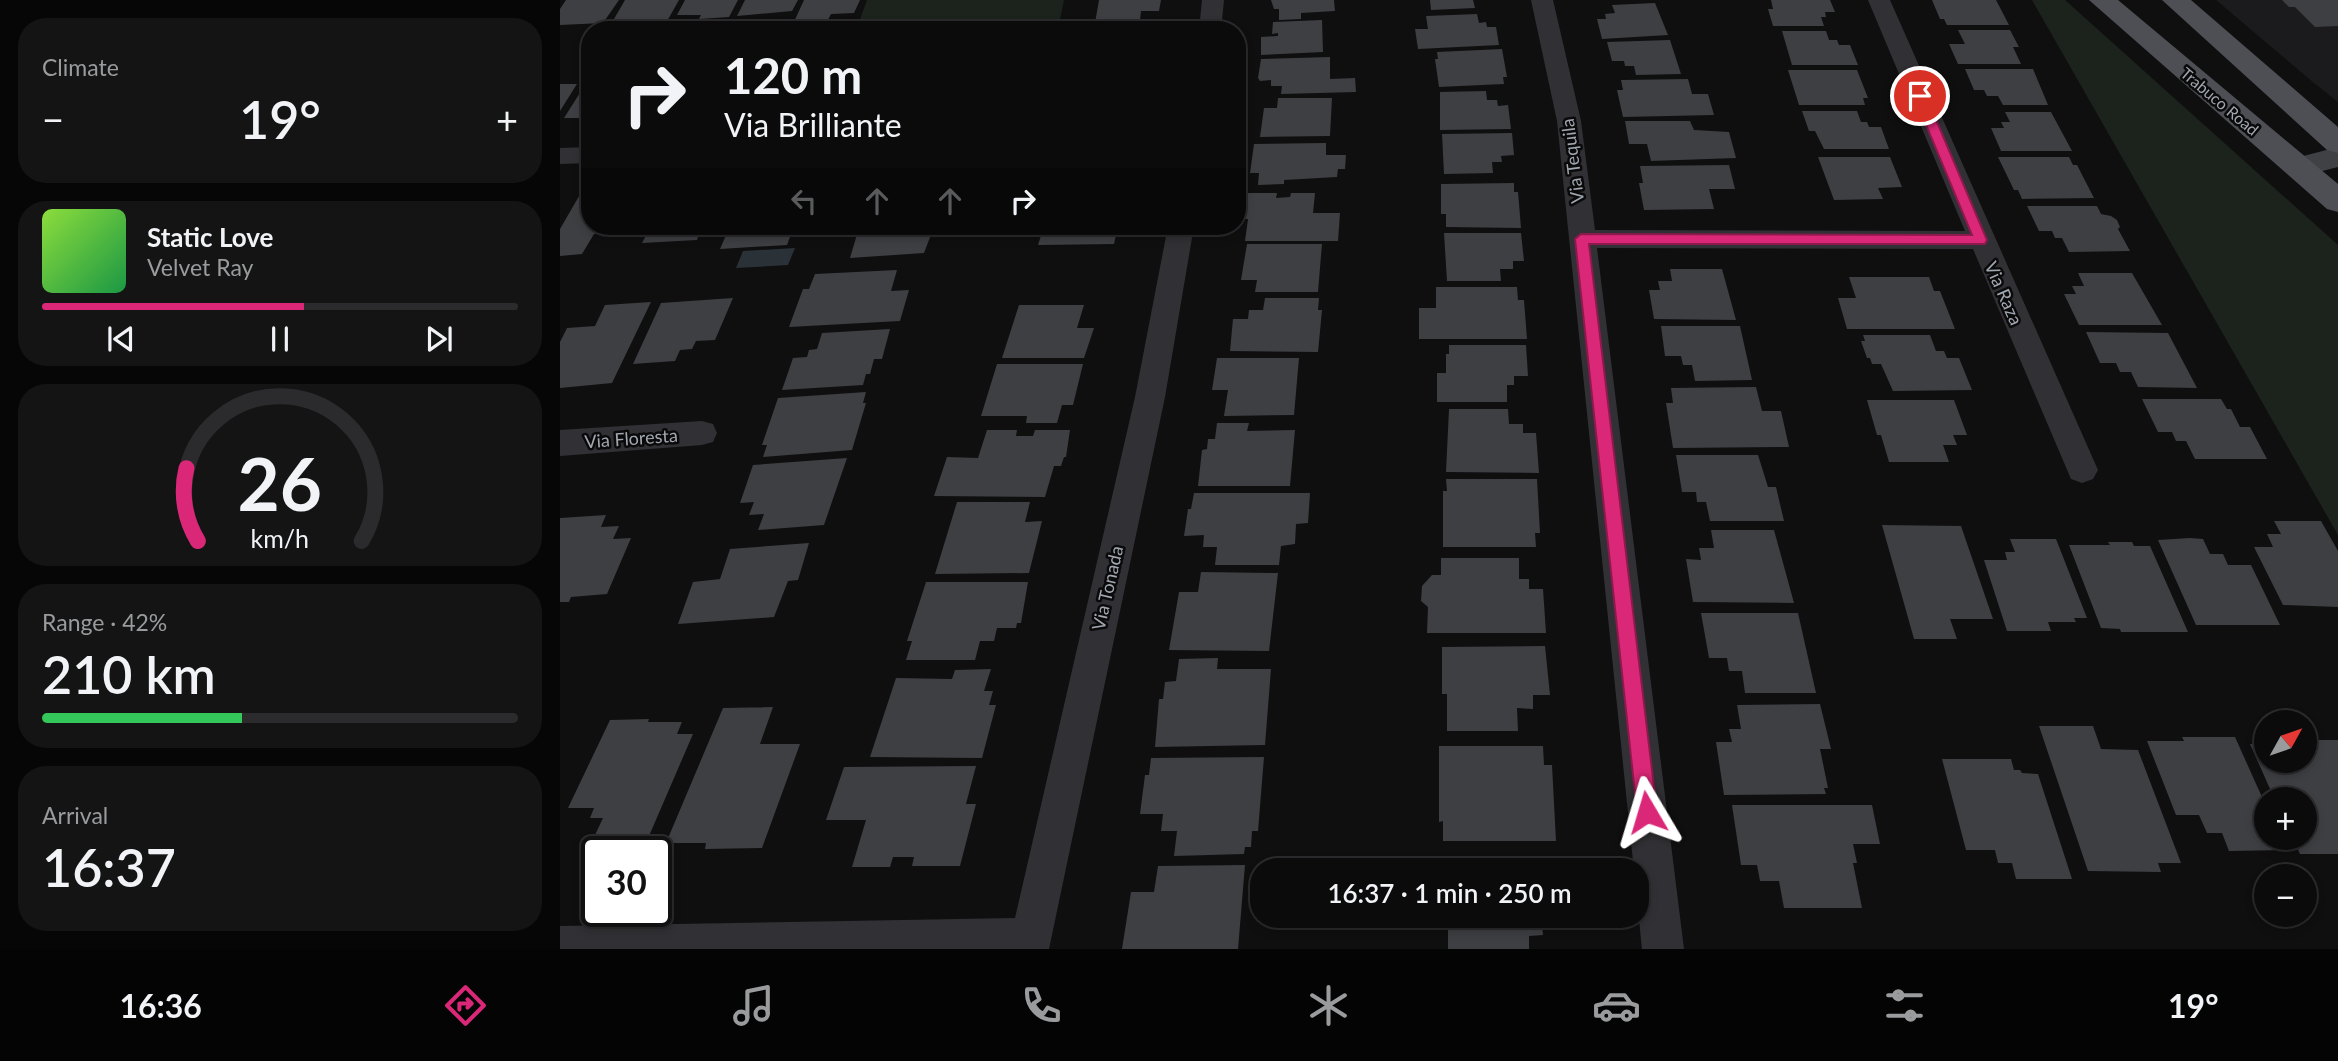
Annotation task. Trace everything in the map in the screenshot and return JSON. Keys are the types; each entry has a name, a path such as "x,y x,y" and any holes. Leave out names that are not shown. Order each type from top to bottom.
{"main road":[{"name":"Trabuco Road","path":"2102,0 2338,201"},
{"path":"2175,0 2338,144"}],"street":[{"path":"1211,21 1213,0"},
{"name":"Via Tequila","path":"1542,0 1569,121 1662,949"},
{"name":"Via Raza","path":"1879,0 2081,470"},
{"path":"560,156 581,155"},
{"path":"2299,167 2338,156"},
{"name":"Via Tonada","path":"1029,943 1150,397 1179,235"},
{"path":"1581,239 1980,240"},
{"name":"Via Floresta","path":"560,443 702,433"},
{"path":"560,947 1029,943"}],"shaded area":[{"path":"867,0 1064,0 1060,21 859,21"},
{"path":"2032,0 2065,0 2338,245 2338,535"},
{"path":"2216,0 2338,0 2338,102 2314,83"},
{"path":"795,248 788,265 736,268 743,251"}],"building":[{"path":"566,0 619,0 604,21 560,25 560,9"},
{"path":"625,0 679,0 667,21 614,19"},
{"path":"685,0 738,0 729,17 699,19 701,15 677,15"},
{"path":"745,0 798,0 792,11 737,16"},
{"path":"804,0 860,0 854,13 831,14 828,21 794,21"},
{"path":"1099,0 1161,0 1159,11 1141,11 1140,20 1095,21"},
{"path":"1271,0 1334,0 1335,11 1301,13 1301,19 1279,20 1279,9 1274,9"},
{"path":"1430,0 1473,0 1475,8 1431,10"},
{"path":"1771,0 1830,0 1835,12 1825,12 1826,17 1821,17 1824,26 1773,26 1768,9 1773,9"},
{"path":"1932,0 1996,0 2009,25 1947,25 1944,19 1940,19"},
{"path":"2282,0 2338,0 2338,26 2315,27 2295,7 2289,7"},
{"path":"1655,3 1668,35 1602,39 1597,19 1606,19 1605,14 1615,13 1612,5"},
{"path":"1477,14 1479,23 1486,22 1487,27 1496,27 1499,45 1418,49 1415,29 1428,29 1426,16"},
{"path":"1322,20 1323,52 1261,55 1261,37 1278,36 1278,33 1272,34 1273,22"},
{"path":"1958,30 2010,30 2019,47 2013,47 2021,64 1958,64 1949,44 1965,44"},
{"path":"1782,31 1826,31 1829,40 1837,40 1839,45 1850,45 1858,65 1792,65"},
{"path":"1670,40 1681,74 1636,75 1634,66 1625,66 1624,61 1612,61 1607,42"},
{"path":"1502,49 1507,77 1503,77 1504,84 1439,87 1435,59 1438,59 1437,52"},
{"path":"1330,57 1330,79 1355,78 1356,92 1281,94 1282,86 1271,86 1271,80 1260,81 1258,78 1261,59"},
{"path":"1965,69 2033,69 2048,105 2003,105 1998,96 1987,96 1984,90 1974,90"},
{"path":"1788,70 1857,70 1868,98 1863,98 1865,105 1799,105"},
{"path":"1688,79 1692,94 1708,94 1714,115 1623,117 1617,90 1623,90 1621,80"},
{"path":"560,84 577,84 560,111"},
{"path":"581,91 581,118 564,118"},
{"path":"1486,91 1487,100 1497,100 1498,106 1508,105 1511,129 1440,130 1440,92"},
{"path":"1278,98 1332,98 1330,136 1260,137 1264,108 1277,108"},
{"path":"1802,111 1857,111 1861,122 1867,122 1869,127 1881,127 1889,149 1824,149 1815,131 1809,131"},
{"path":"2005,112 2051,112 2072,151 2001,151 1991,128 2004,128 2001,122 2010,122"},
{"path":"1625,121 1690,121 1694,130 1729,132 1736,158 1651,161 1647,144 1629,144"},
{"path":"1512,133 1514,155 1501,156 1502,162 1492,162 1493,173 1444,174 1442,134"},
{"path":"1326,143 1326,155 1346,155 1345,169 1338,169 1337,177 1284,180 1284,184 1258,185 1259,173 1250,173 1254,144"},
{"path":"1818,157 1890,157 1902,187 1878,188 1883,199 1834,200"},
{"path":"1998,157 2069,157 2073,165 2077,165 2094,198 2022,199 2018,190 2014,190"},
{"path":"1729,165 1735,189 1709,189 1714,209 1644,210 1639,183 1643,183 1640,166"},
{"path":"1514,183 1514,192 1518,192 1521,228 1446,227 1446,214 1441,214 1441,184"},
{"path":"581,193 581,235 593,235 582,254 560,256 560,229"},
{"path":"1246,193 1277,193 1276,198 1290,197 1291,193 1315,193 1313,213 1340,213 1338,241 1245,241 1248,219"},
{"path":"2027,206 2097,206 2101,214 2117,220 2120,227 2118,229 2130,251 2069,252 2062,238 2055,238 2052,231 2039,231"},
{"path":"1444,233 1521,233 1524,261 1513,261 1513,269 1500,269 1501,281 1447,281"},
{"path":"646,235 712,235 698,237 697,240 642,243"},
{"path":"726,235 791,235 787,245 720,249"},
{"path":"857,235 931,235 924,253 850,258"},
{"path":"1041,235 1116,235 1114,244 1038,245"},
{"path":"1247,244 1322,244 1318,292 1255,292 1257,280 1241,280"},
{"path":"1670,269 1722,269 1736,320 1654,319 1649,290 1660,290 1658,281 1672,281"},
{"path":"897,270 891,291 909,290 900,321 789,327 803,289 809,289 815,274"},
{"path":"2078,273 2132,273 2162,325 2079,325 2064,294 2076,294 2072,286 2084,286"},
{"path":"1849,277 1929,277 1934,291 1940,291 1955,329 1847,329 1838,298 1856,298"},
{"path":"1436,287 1517,287 1518,300 1524,300 1527,339 1419,339 1419,308 1436,308"},
{"path":"733,298 715,340 696,341 692,349 680,350 675,361 633,364 661,303"},
{"path":"1265,298 1319,298 1318,310 1322,310 1318,352 1230,351 1233,319 1248,319 1249,310 1263,310"},
{"path":"651,302 612,383 560,388 560,342 567,328 595,326 605,305"},
{"path":"1019,305 1084,305 1077,328 1094,328 1084,358 1002,358"},
{"path":"1661,326 1740,326 1752,380 1695,381 1692,365 1683,365 1681,356 1665,356"},
{"path":"890,329 882,359 874,359 870,374 866,374 863,385 782,390 793,358 807,357 809,350 817,349 822,333"},
{"path":"2086,332 2168,333 2197,388 2138,387 2131,372 2120,372 2116,363 2100,363"},
{"path":"1863,335 1930,335 1936,351 1944,351 1947,358 1959,358 1972,390 1893,391 1881,364 1872,364 1870,358 1867,358 1861,341 1865,341"},
{"path":"1449,345 1526,345 1528,376 1514,376 1514,385 1507,385 1507,402 1437,402 1437,373 1446,373"},
{"path":"1217,358 1299,358 1294,415 1224,416 1228,390 1212,390"},
{"path":"997,364 1083,364 1073,405 1062,405 1057,423 1026,423 1027,416 981,416"},
{"path":"1756,387 1762,411 1781,411 1789,447 1673,448 1666,403 1673,403 1671,388"},
{"path":"866,392 863,403 866,403 852,450 763,457 767,445 762,445 778,398"},
{"path":"2142,399 2221,399 2227,409 2231,409 2240,427 2250,427 2267,459 2195,459 2186,441 2176,441 2172,432 2158,432"},
{"path":"1867,400 1954,400 1967,435 1953,435 1957,445 1943,445 1949,462 1889,462 1881,435 1877,435"},
{"path":"1449,409 1508,409 1509,424 1523,424 1523,433 1536,433 1539,473 1446,472"},
{"path":"1217,423 1249,423 1247,431 1295,430 1290,486 1198,486 1202,450 1207,449 1208,439 1215,439"},
{"path":"987,430 1017,430 1016,436 1033,436 1035,430 1070,430 1066,457 1061,466 1054,466 1045,497 934,496 947,457 978,458"},
{"path":"1676,455 1758,455 1768,487 1776,487 1784,521 1710,521 1706,502 1697,502 1696,492 1682,492"},
{"path":"847,458 824,525 758,530 764,514 749,515 754,502 740,503 753,465"},
{"path":"1446,479 1537,479 1540,533 1535,533 1536,547 1443,547 1443,491 1447,491"},
{"path":"1194,493 1310,493 1308,523 1296,524 1295,544 1281,546 1279,565 1215,565 1217,547 1203,547 1204,535 1184,536 1188,509 1191,509"},
{"path":"957,502 1030,502 1025,522 1042,521 1029,573 935,574"},
{"path":"606,515 601,527 619,526 613,539 631,538 607,594 571,597 569,602 560,602 560,518"},
{"path":"2274,521 2321,521 2338,551 2338,607 2283,605 2254,547 2273,547 2267,534 2281,534"},
{"path":"1882,525 1961,526 1993,619 1950,619 1957,639 1914,639"},
{"path":"1711,530 1774,530 1794,603 1693,602 1686,559 1701,560 1699,548 1714,548"},
{"path":"2010,539 2056,539 2087,618 2074,618 2076,622 2048,622 2051,631 2007,631 1984,560 2007,560 2005,552 2015,552"},
{"path":"2203,539 2210,554 2223,554 2228,565 2251,565 2280,625 2196,625 2158,540"},
{"path":"2108,542 2132,542 2134,546 2150,546 2188,632 2121,632 2120,629 2101,628 2069,545 2110,545"},
{"path":"809,543 798,580 788,581 774,617 678,624 693,582 720,579 730,549"},
{"path":"1441,558 1519,558 1519,579 1529,579 1529,589 1543,589 1546,633 1427,633 1428,607 1421,601 1422,586 1432,575 1441,575"},
{"path":"1201,572 1278,573 1269,651 1169,650 1179,592 1198,592"},
{"path":"926,582 1028,582 1021,623 1017,623 1016,628 997,628 994,641 980,641 975,660 906,660 912,641 907,641"},
{"path":"1701,613 1798,613 1816,693 1745,693 1742,671 1729,671 1727,658 1709,658"},
{"path":"1545,646 1550,695 1533,695 1533,709 1517,708 1518,731 1447,731 1447,694 1442,694 1442,647"},
{"path":"1218,658 1217,669 1271,669 1265,745 1155,747 1159,699 1163,699 1165,682 1176,681 1179,659"},
{"path":"991,669 984,691 993,691 989,705 996,705 982,758 870,757 896,678 952,679 955,670"},
{"path":"1820,704 1831,749 1820,749 1828,788 1824,788 1826,794 1724,795 1716,742 1732,742 1729,729 1741,729 1737,705"},
{"path":"773,707 760,744 800,744 762,848 705,849 706,843 672,843 672,836 669,836 723,708"},
{"path":"610,720 682,722 677,734 693,734 649,836 595,835 603,818 590,818 594,808 568,808"},
{"path":"2039,726 2093,726 2101,749 2138,750 2181,863 2158,863 2161,872 2088,871"},
{"path":"2182,737 2235,737 2257,787 2254,787 2254,850 2286,850 2229,851 2222,833 2207,833 2199,815 2176,815 2147,741 2184,741"},
{"path":"2317,740 2338,740 2338,854 2300,854 2298,850 2317,850 2317,787 2269,787 2263,774 2317,774"},
{"path":"1439,746 1543,746 1544,765 1552,765 1556,841 1443,841 1443,821 1439,822"},
{"path":"1264,757 1258,831 1252,831 1251,847 1245,847 1244,854 1174,856 1177,831 1161,831 1163,814 1140,814 1145,775 1149,775 1151,758"},
{"path":"1942,759 2011,759 2014,770 2038,774 2072,879 2016,879 2012,863 1998,863 1995,850 1966,850"},
{"path":"976,766 966,804 976,804 960,866 912,866 914,857 893,857 890,867 852,867 866,820 826,820 844,767"},
{"path":"1732,805 1872,805 1880,844 1853,844 1857,863 1853,863 1862,908 1784,908 1779,881 1760,881 1757,865 1741,865"},
{"path":"1560,857 1560,858 1447,858"},
{"path":"1245,865 1238,949 1122,949 1131,892 1154,892 1158,866"},
{"path":"1448,928 1542,928 1543,935 1529,936 1529,949 1448,949"}],"route":[{"path":"1647,812 1581,239 1980,240 1920,96"}]}
